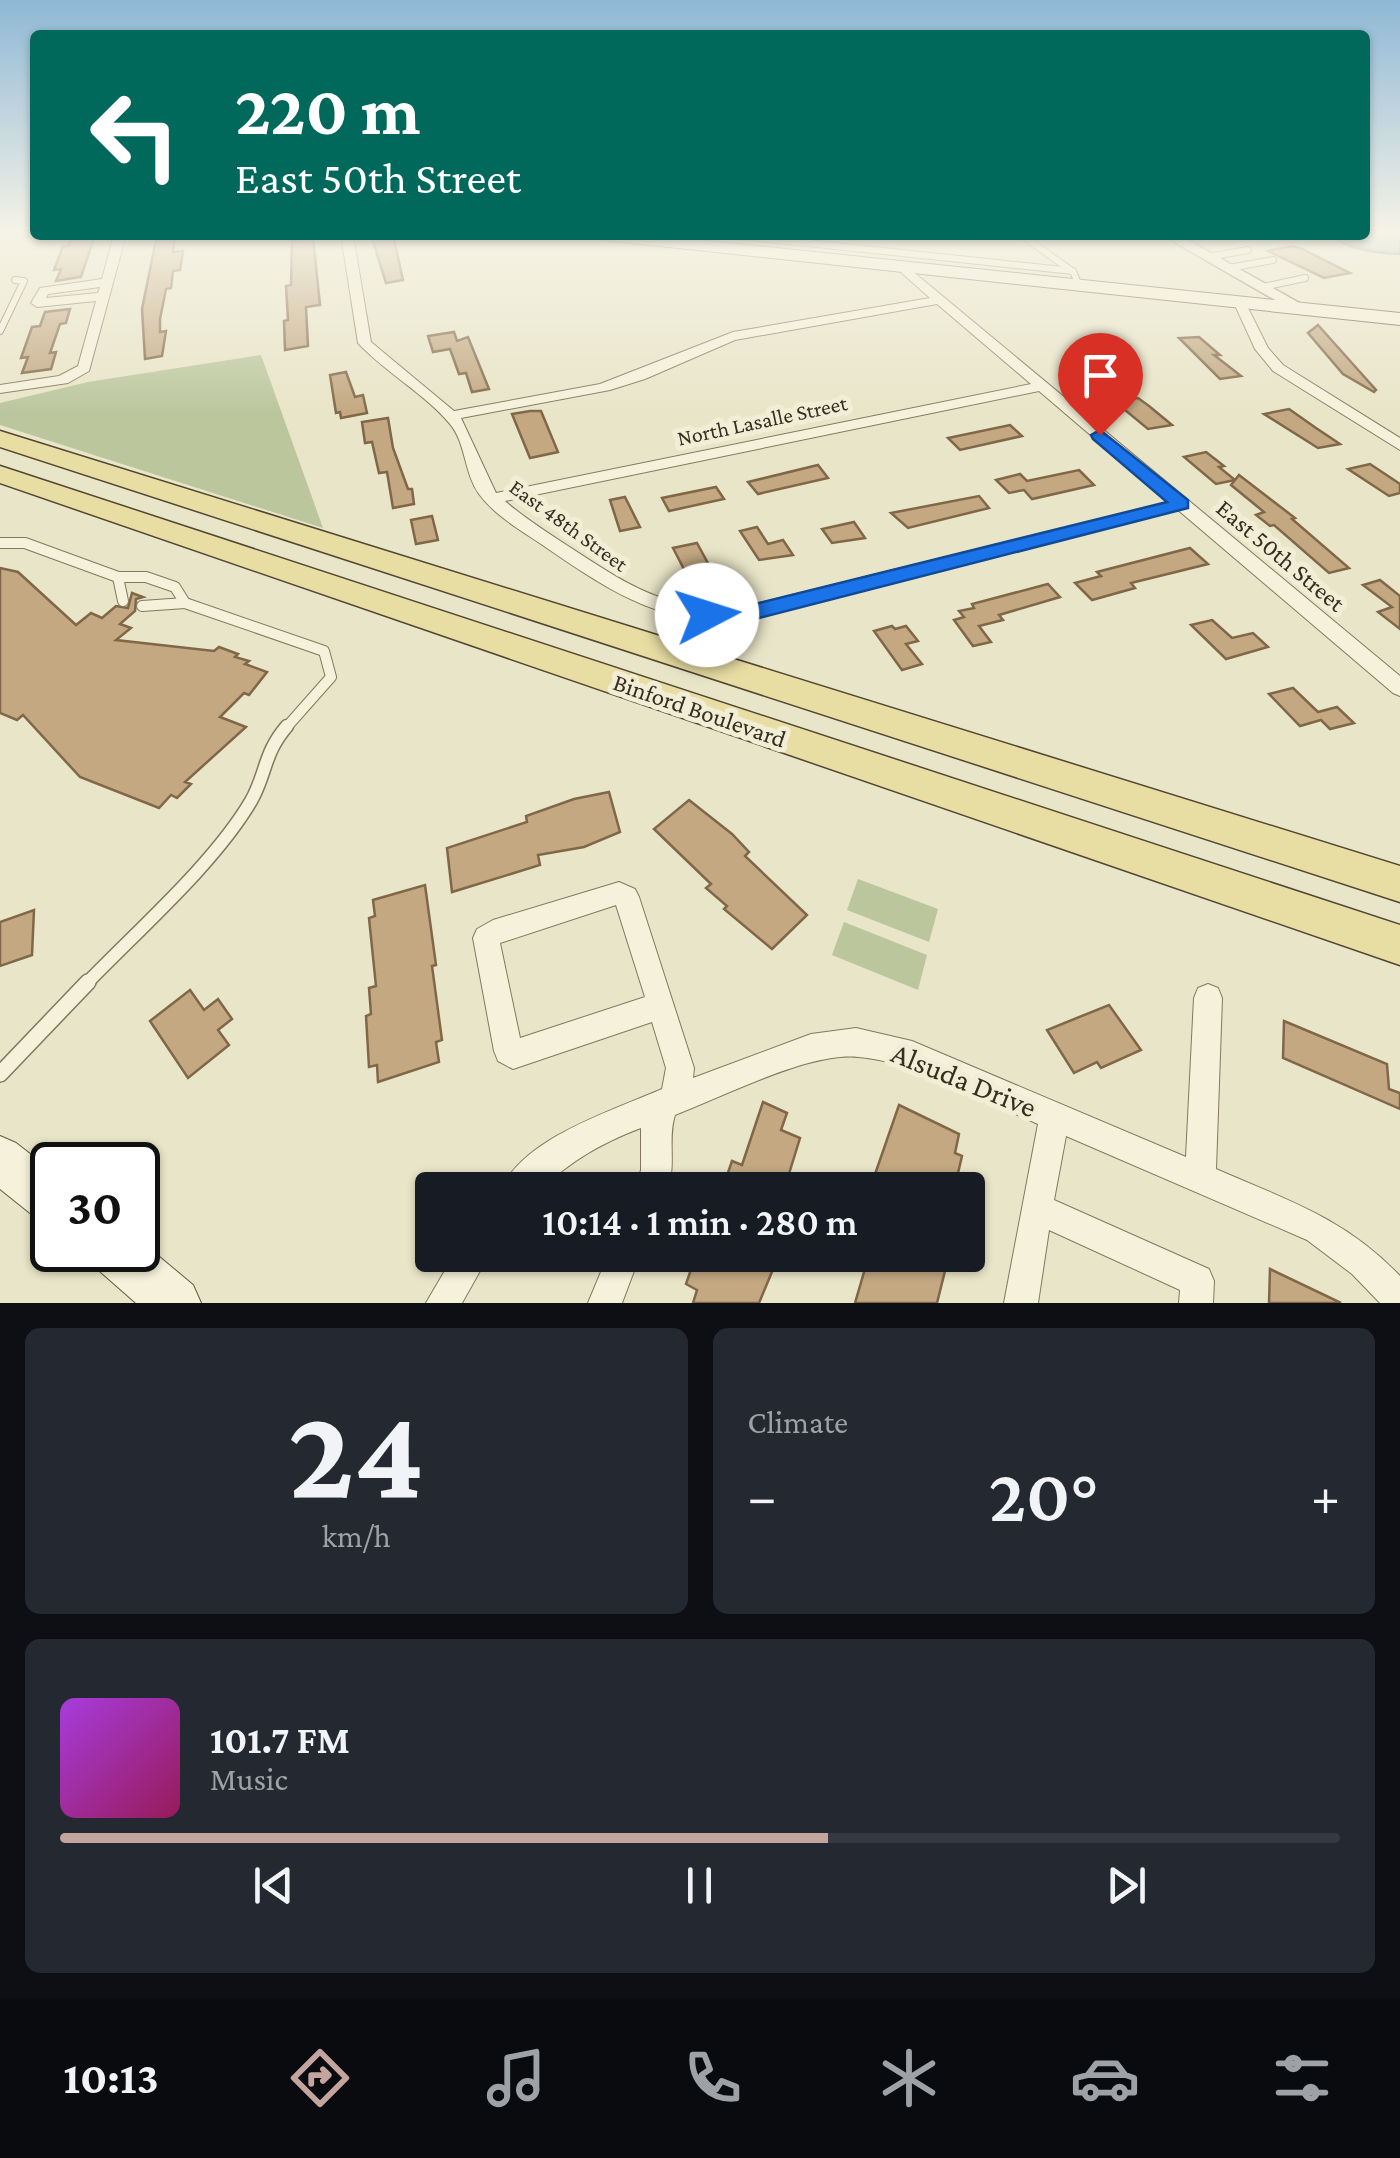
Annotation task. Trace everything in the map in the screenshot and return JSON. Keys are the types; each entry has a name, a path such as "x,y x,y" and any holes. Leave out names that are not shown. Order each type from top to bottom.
{"main road":[{"path":"1170,293 1400,319"},
{"name":"Binford Boulevard","path":"0,438 1400,884"},
{"name":"Binford Boulevard","path":"0,474 1400,945"},
{"path":"0,1158 30,1182"},
{"path":"138,1272 175,1303"}],"street":[{"path":"1,389 58,381 80,372 105,293"},
{"name":"East 48th Street","path":"357,293 365,343 460,427 479,480 492,498 626,593 657,607 690,614 755,611 1182,504"},
{"name":"East 50th Street","path":"931,293 1400,688"},
{"path":"1273,293 1302,309"},
{"path":"450,416 612,385 704,344 733,336 939,300"},
{"path":"1240,303 1262,350 1278,368 1400,446"},
{"name":"North Lasalle Street","path":"492,498 1042,386"},
{"path":"655,1172 653,1128 670,1102 680,1068 661,1005 623,894 492,932 486,938 508,1051 513,1055 661,1005"},
{"path":"1200,1178 1208,998"},
{"name":"Alsuda Drive","path":"538,1172 569,1144 670,1102 811,1048 856,1042 912,1055 1334,1238 1364,1262 1400,1300"},
{"path":"1020,1303 1054,1116"},
{"path":"1036,1208 1197,1282 1196,1303"},
{"path":"443,1303 462,1272"},
{"path":"604,1303 617,1272"}],"lane":[{"path":"0,332 18,293"},
{"path":"0,542 25,543 118,577 146,577 175,587 186,602"},
{"path":"118,577 123,601"},
{"path":"0,1074 208,856 252,800 270,746 331,677 324,652 186,602 142,606"}],"green space":[{"path":"261,355 323,528 0,425 0,403 88,382"},
{"path":"858,879 938,909 929,942 847,910"},
{"path":"844,922 927,955 918,990 832,955"}],"building":[{"path":"145,293 165,293 160,319 160,332 166,331 162,356 145,359 142,309"},
{"path":"286,293 319,293 320,305 306,307 308,346 285,350 284,321 288,320"},
{"path":"70,309 50,353 56,352 51,369 22,373 28,357 21,358 32,327 40,326 45,312"},
{"path":"1318,325 1374,392 1343,374 1308,333"},
{"path":"454,332 457,341 468,337 489,389 472,392 466,373 459,374 450,349 433,352 428,336"},
{"path":"1199,337 1241,376 1220,379 1179,338"},
{"path":"346,372 355,397 363,395 367,413 341,418 340,412 336,413 330,375"},
{"path":"1138,398 1172,425 1148,429 1114,401"},
{"path":"1289,409 1340,444 1318,448 1264,414"},
{"path":"541,411 558,452 530,458 512,414"},
{"path":"388,418 393,448 408,489 412,489 414,504 393,508 387,472 379,473 372,442 365,443 362,422"},
{"path":"1010,425 1022,436 960,450 948,438"},
{"path":"1206,452 1235,480 1216,484 1184,457"},
{"path":"1370,464 1400,484 1400,493 1389,496 1348,469"},
{"path":"818,465 828,478 758,494 748,482"},
{"path":"1079,470 1094,485 1032,499 1024,490 1009,493 996,480 1020,474 1027,481"},
{"path":"1239,475 1295,518 1292,519 1349,568 1329,573 1274,525 1256,515 1264,512 1231,485"},
{"path":"716,487 724,499 669,511 662,498"},
{"path":"979,496 989,508 908,528 891,513"},
{"path":"625,497 640,527 620,531 610,500"},
{"path":"432,516 438,540 416,544 411,520"},
{"path":"854,522 865,538 832,543 822,529"},
{"path":"757,527 768,544 783,540 793,555 759,560 740,531"},
{"path":"697,543 710,567 702,569 705,573 688,577 673,548"},
{"path":"1190,548 1208,564 1131,583 1135,588 1092,600 1075,583 1101,576 1097,572"},
{"path":"0,568 18,572 76,625 91,613 102,618 116,606 128,608 132,593 143,597 136,599 135,611 120,624 131,628 116,640 214,651 219,647 249,661 245,664 267,672 249,695 244,693 220,717 246,727 185,782 191,784 177,798 171,795 159,808 80,777 23,715 17,720 0,713"},
{"path":"1380,580 1400,596 1400,629 1378,612 1392,607 1363,585"},
{"path":"1048,584 1060,597 999,615 1003,620 979,626 991,642 973,646 954,620 964,617 959,611 974,608 972,604"},
{"path":"1212,620 1232,638 1253,633 1268,647 1226,659 1191,625"},
{"path":"906,626 918,641 906,644 922,664 902,670 874,631"},
{"path":"1293,688 1318,712 1337,707 1354,723 1330,729 1321,720 1300,726 1269,694"},
{"path":"609,792 620,832 584,847 538,855 540,865 452,892 447,848 527,822 526,816 574,799"},
{"path":"689,800 732,834 749,852 745,856 807,915 772,949 724,909 727,906 706,888 711,884 654,829"},
{"path":"425,885 442,1040 436,1042 439,1062 378,1082 377,1065 369,1067 366,1016 371,1014 369,988 376,986 369,918 375,916 373,900"},
{"path":"34,910 32,955 0,966 0,922"},
{"path":"190,990 204,1010 218,999 232,1019 218,1030 229,1045 188,1078 150,1021"},
{"path":"1109,1005 1141,1050 1101,1068 1097,1062 1074,1073 1047,1030"},
{"path":"1284,1021 1387,1064 1389,1089 1400,1093 1400,1109 1283,1058"},
{"path":"763,1102 787,1113 781,1130 800,1138 790,1172 728,1172 732,1161 742,1165"},
{"path":"899,1105 959,1134 955,1153 962,1156 958,1172 876,1172"},
{"path":"1270,1269 1341,1303 1269,1303"},
{"path":"690,1272 772,1272 759,1303 693,1303 697,1290 686,1284"},
{"path":"864,1272 945,1272 937,1303 855,1303"}],"route":[{"path":"707,615 755,611 1182,504 1100,435"}]}
